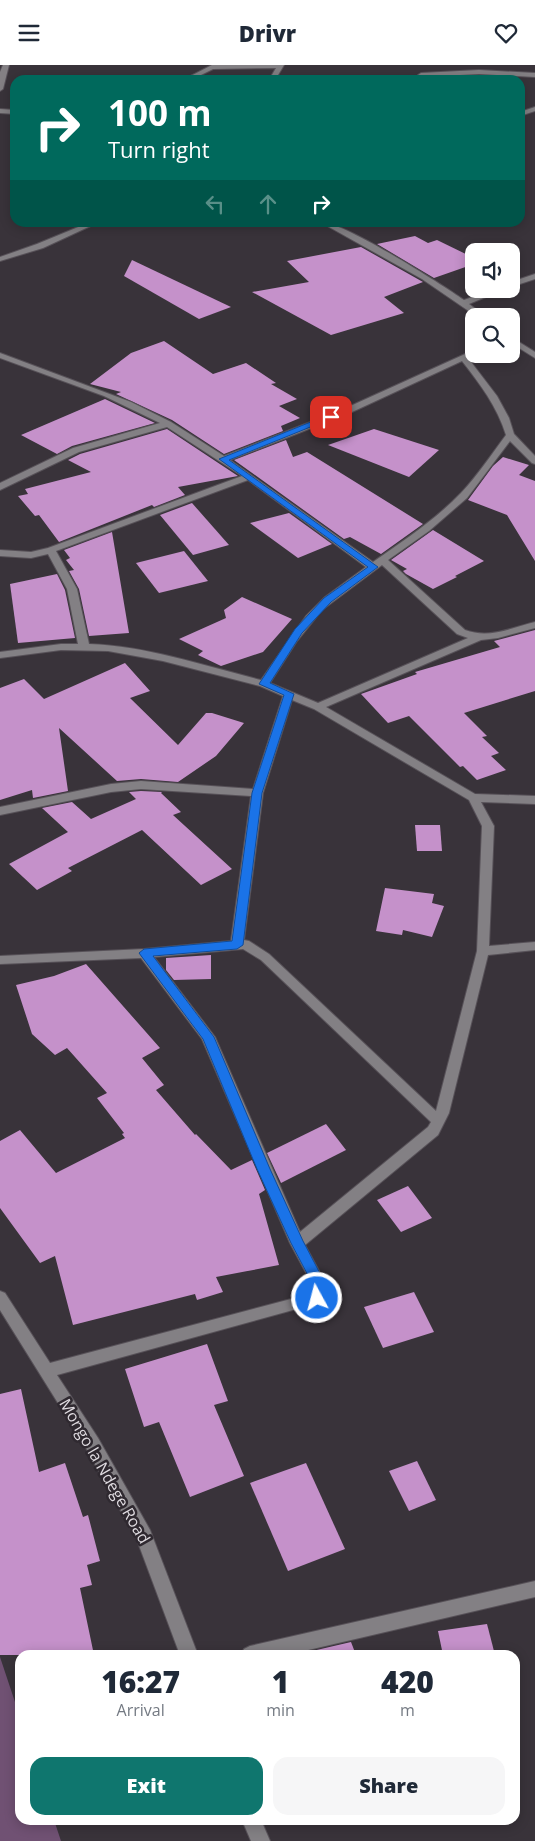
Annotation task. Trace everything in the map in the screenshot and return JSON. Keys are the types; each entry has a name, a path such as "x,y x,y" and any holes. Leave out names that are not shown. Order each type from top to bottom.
{"street":[{"path":"0,89 6,65"},
{"path":"196,75 212,67 280,66"},
{"path":"444,75 479,72 535,75"},
{"path":"0,259 40,246 84,227"},
{"path":"334,227 364,242 470,308"},
{"path":"520,282 535,276"},
{"path":"463,303 477,298"},
{"path":"520,345 535,356"},
{"path":"0,355 91,387 168,424 249,477 373,567"},
{"path":"223,459 349,410 463,356 493,396 510,435 535,461"},
{"path":"0,487 76,450 168,424"},
{"path":"264,684 299,631 327,600 436,522 469,490 510,435"},
{"path":"0,553 31,555 51,550 249,477"},
{"path":"51,550 72,589 84,646"},
{"path":"382,560 461,632 477,638"},
{"path":"318,707 477,638 491,637 535,625"},
{"path":"0,655 84,646 108,648 162,658 264,684 318,707 473,798 535,800"},
{"path":"237,945 257,793 289,694"},
{"path":"0,811 141,785 257,793"},
{"path":"297,1243 433,1131 442,1113 483,951 488,826 473,798"},
{"path":"0,960 144,953 245,944 265,957 438,1121"},
{"path":"483,951 535,946"},
{"path":"46,1371 317,1298 318,1283 297,1243 208,1037 144,953"},
{"name":"Mongo la Ndege Road","path":"0,1297 92,1443 144,1536 187,1650"},
{"path":"272,1650 535,1589"},
{"path":"253,1825 261,1841"}],"shaded area":[{"path":"0,1657 15,1702 15,1825 56,1825 61,1841 0,1841"}],"building":[{"path":"415,236 428,243 437,240 465,254 465,267 434,278 377,244"},
{"path":"361,247 423,282 384,297 404,313 331,335 252,292 309,282 287,261"},
{"path":"132,260 231,307 199,319 124,276"},
{"path":"164,341 213,374 246,363 276,383 271,384 297,399 279,406 300,418 281,426 283,431 224,454 172,420 116,394 121,392 90,384 131,353"},
{"path":"105,399 155,423 72,446 57,454 21,435"},
{"path":"167,429 238,476 178,487 185,495 154,507 152,505 59,542 39,515 35,516 18,496 28,494 25,489 91,472 68,460 80,454"},
{"path":"374,429 439,450 409,477 328,445"},
{"path":"286,440 293,457 307,452 423,524 381,554 350,537 344,539 234,460"},
{"path":"503,457 529,465 519,475 535,481 535,561 507,515 468,500 493,466"},
{"path":"192,503 229,545 193,555 160,515"},
{"path":"289,513 332,544 298,558 250,523"},
{"path":"433,530 484,561 433,589 406,574 403,571 407,569 391,560"},
{"path":"112,532 129,633 89,636 79,589 69,571 74,570 66,560 70,558 64,550"},
{"path":"184,551 208,581 159,593 136,563"},
{"path":"57,574 65,590 75,638 18,643 10,584"},
{"path":"242,597 292,619 263,652 221,666 198,655 203,651 179,639 226,618 224,610"},
{"path":"535,630 535,691 464,713 487,736 482,737 499,753 491,756 506,770 477,780 463,766 460,767 409,716 388,723 361,694 417,674 415,672 500,647 494,641"},
{"path":"125,663 150,691 130,698 178,745 206,713 212,713 244,723 216,756 178,782 141,779 117,781 59,728 68,791 33,798 32,790 0,800 0,688 24,679 44,699"},
{"path":"129,792 162,792 181,812 173,815 232,869 201,885 142,830 68,868 72,871 37,890 9,864 68,832 42,808 72,802 91,819 136,799"},
{"path":"415,825 440,825 442,851 417,851"},
{"path":"385,888 434,894 432,903 444,906 432,937 403,930 402,935 376,931"},
{"path":"211,955 211,979 174,980 166,970 166,958"},
{"path":"86,964 160,1048 142,1058 164,1085 156,1090 195,1135 231,1170 252,1160 265,1190 259,1194 279,1265 216,1277 223,1292 197,1300 195,1294 73,1325 55,1256 40,1263 0,1208 0,1141 20,1130 56,1173 125,1138 122,1134 124,1133 97,1098 107,1093 67,1048 55,1055 32,1034 16,985 54,976"},
{"path":"326,1124 346,1150 281,1183 267,1153"},
{"path":"408,1186 432,1218 401,1232 377,1200"},
{"path":"414,1292 434,1332 383,1348 364,1307"},
{"path":"207,1344 228,1401 214,1405 244,1476 190,1497 159,1422 144,1427 125,1369"},
{"path":"21,1389 39,1472 65,1463 83,1517 88,1515 100,1561 87,1565 92,1585 80,1588 93,1650 15,1650 15,1655 0,1655 0,1394"},
{"path":"417,1461 436,1500 409,1511 389,1471"},
{"path":"306,1463 345,1549 288,1571 250,1483"},
{"path":"487,1624 494,1650 442,1650 438,1631"},
{"path":"351,1642 354,1650 317,1650"}],"route":[{"path":"317,1298 318,1283 297,1243 208,1037 144,953 237,945 257,793 289,694 264,684 299,631 327,600 373,567 223,459 331,417"}]}
